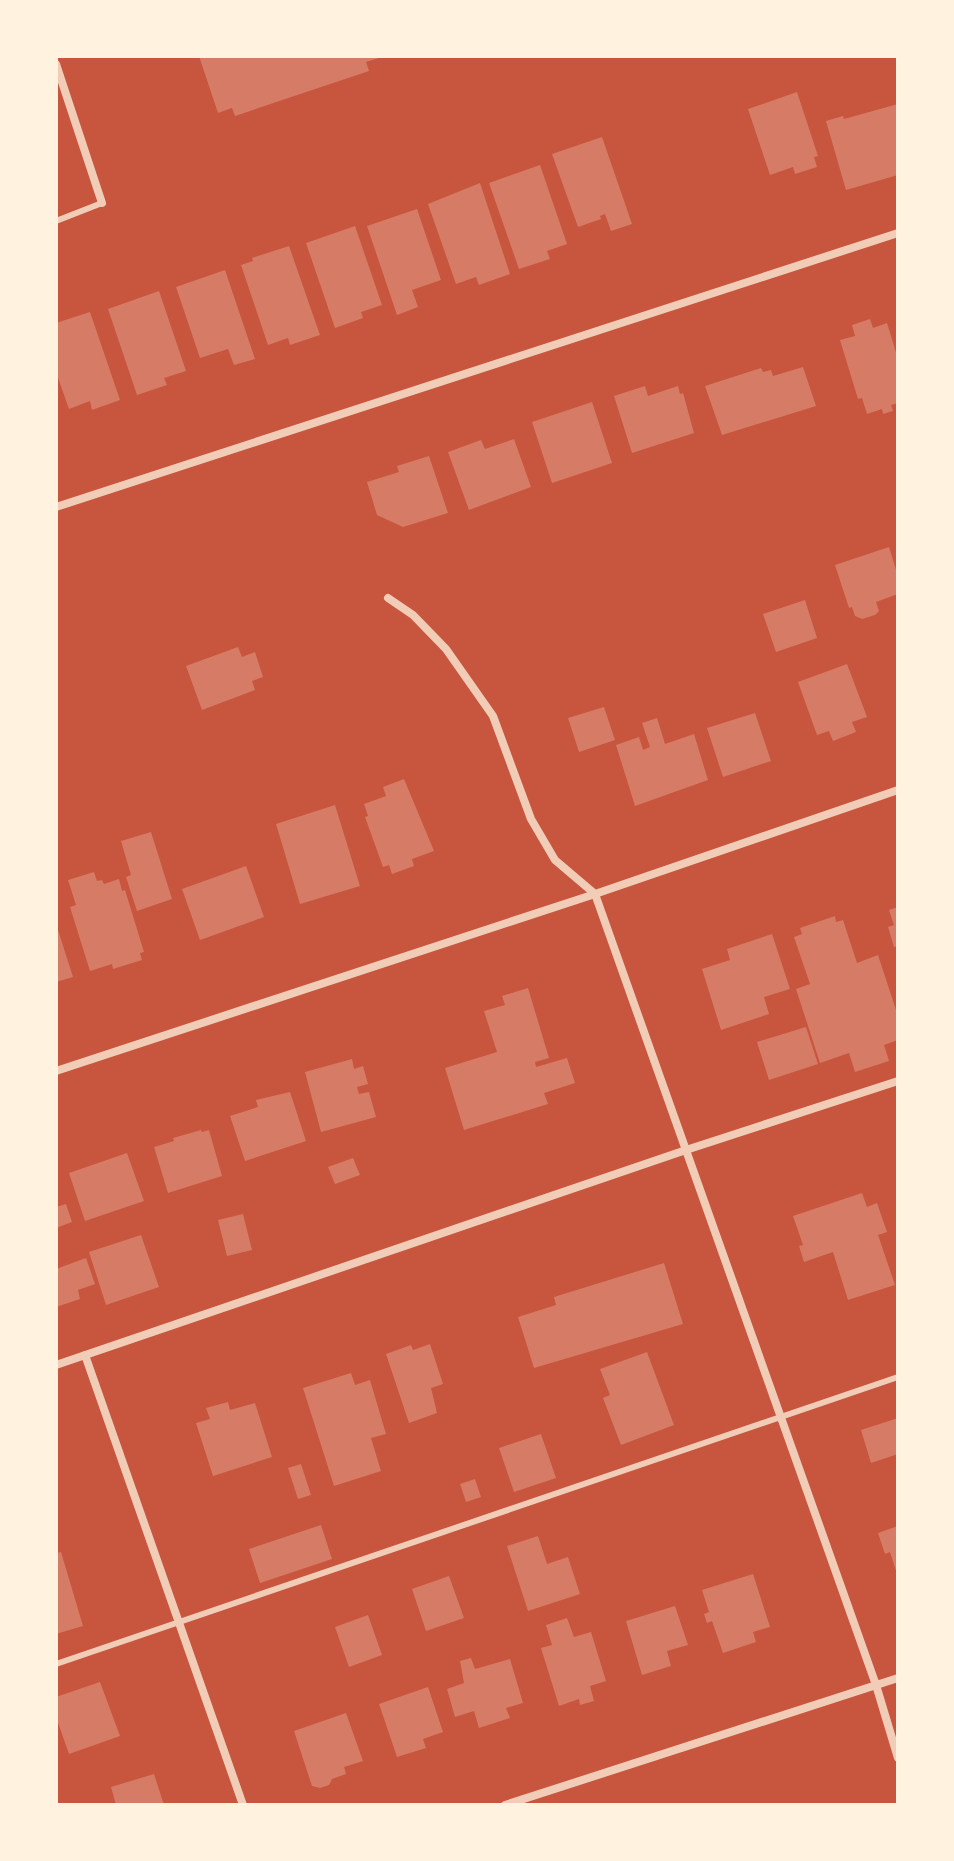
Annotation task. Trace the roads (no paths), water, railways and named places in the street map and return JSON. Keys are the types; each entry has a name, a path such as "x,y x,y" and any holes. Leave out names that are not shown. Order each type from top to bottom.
{"street":[{"path":"56,64 102,203"},
{"path":"56,507 898,233"},
{"path":"388,598 413,615 446,649 493,716 531,819 555,860 595,894 876,1685 898,1758"},
{"path":"56,1071 595,894 898,790"},
{"path":"56,1365 898,1081"},
{"path":"85,1355 243,1805"},
{"path":"505,1805 898,1678"}],"lane":[{"path":"56,221 102,203"},
{"path":"56,1664 898,1377"}]}
